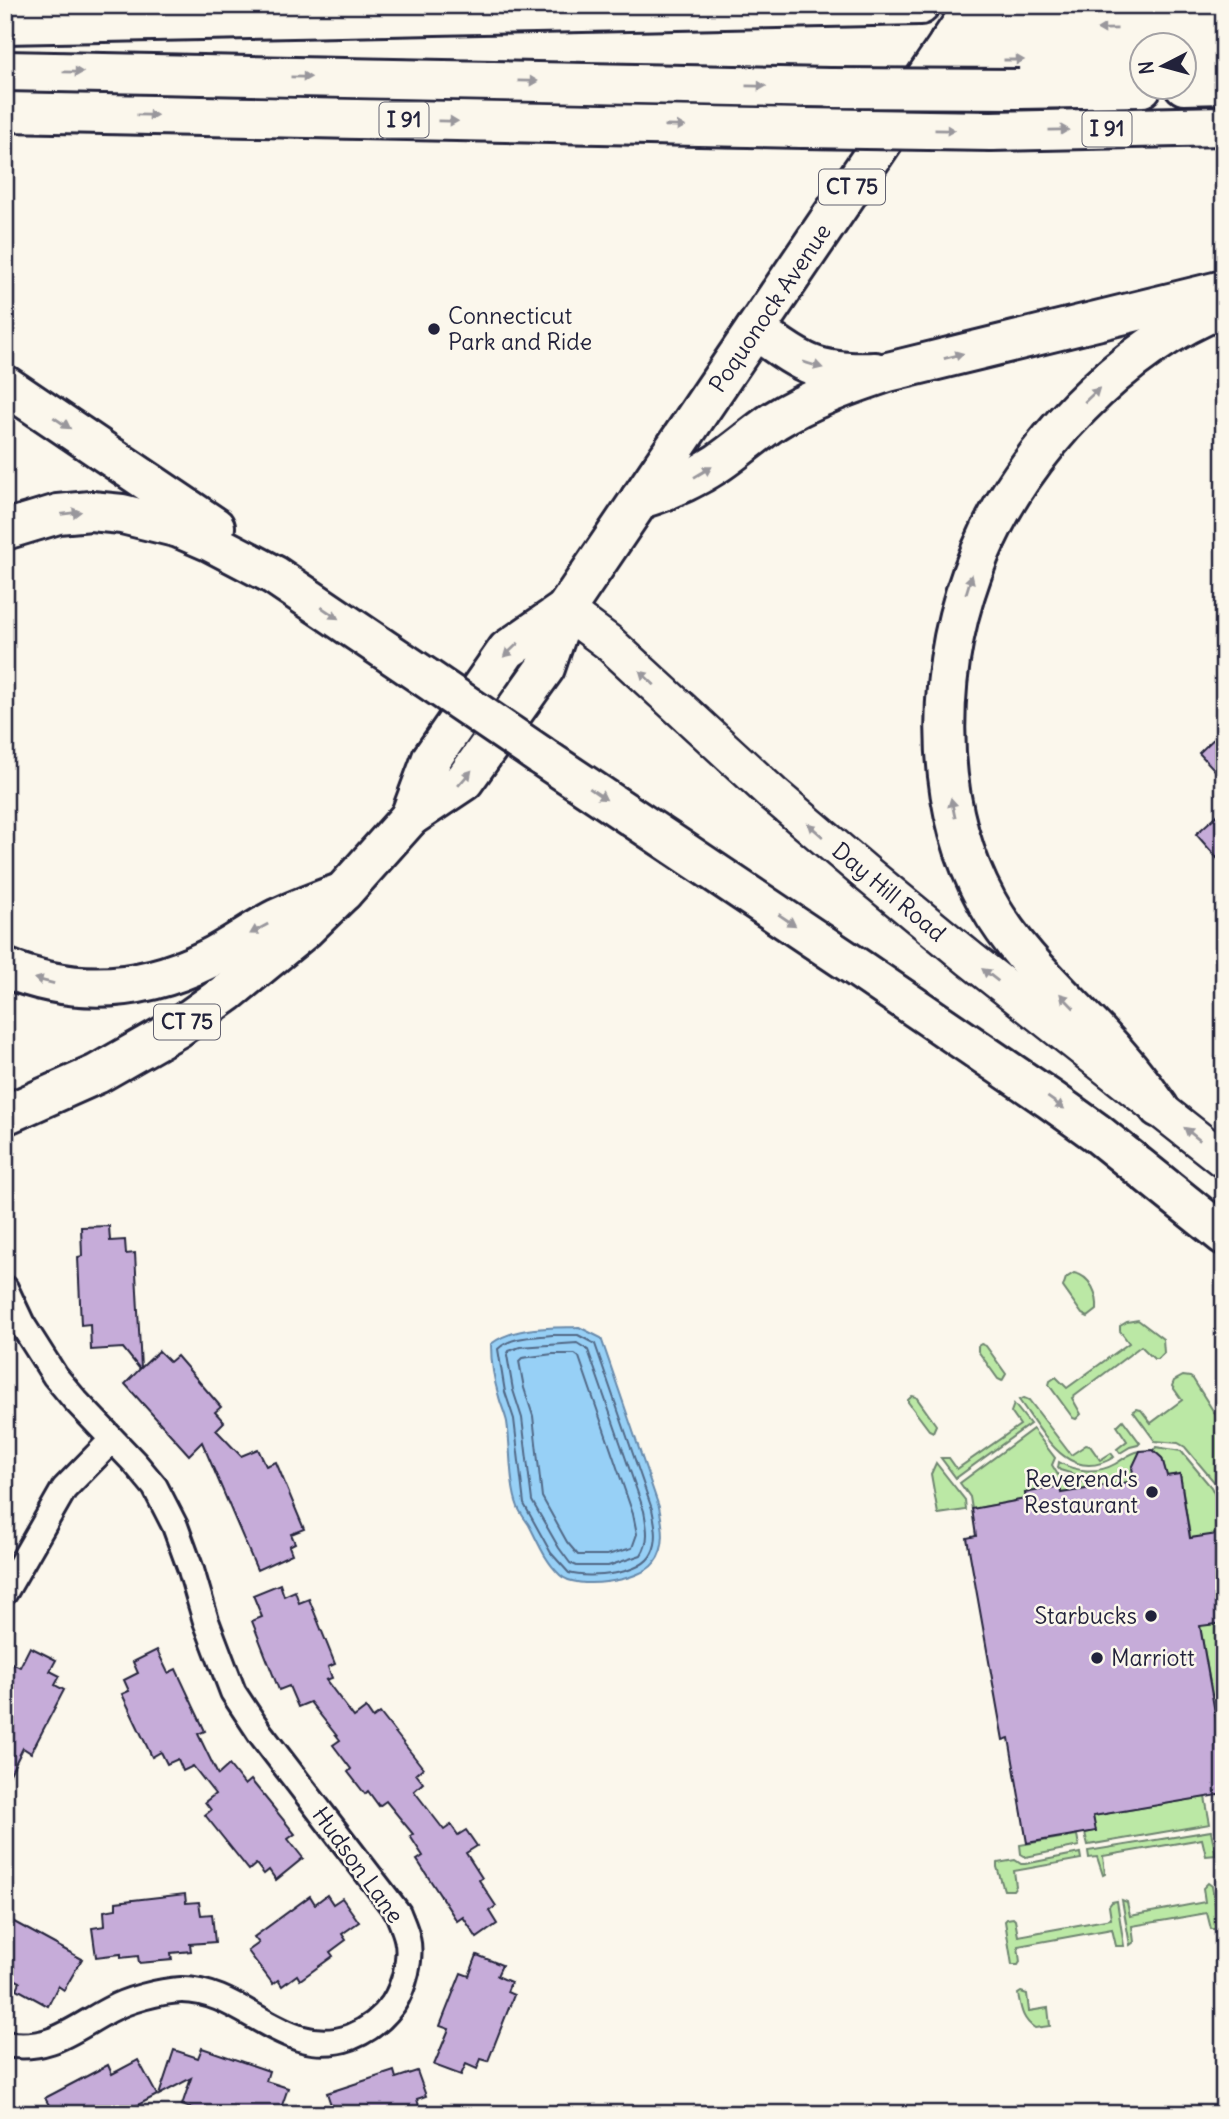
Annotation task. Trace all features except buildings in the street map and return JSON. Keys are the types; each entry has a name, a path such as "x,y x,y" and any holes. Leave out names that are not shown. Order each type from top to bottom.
{"main road":[{"path":"5,24 920,5"},
{"name":"Poquonock Avenue","path":"5,1115 97,1074 176,1030 228,992 305,929 410,817 432,758 508,650 565,610 975,5"},
{"path":"949,43 976,32 995,29 1224,26"},
{"path":"949,43 973,55 993,60 1128,58"},
{"path":"1198,56 1224,55"},
{"path":"5,71 830,88 1128,87"},
{"path":"1198,85 1224,84"},
{"name":"I 91","path":"5,112 991,131 1224,126"},
{"path":"640,499 671,489 699,475 786,414 888,372 1224,290"},
{"path":"1159,1108 1118,1054 1021,951 986,901 968,859 952,804 946,747 947,695 957,631 971,576 990,531 1021,479 1076,410 1121,370 1179,328 1224,307"},
{"path":"755,330 799,360 812,365 840,371 888,372"},
{"path":"5,384 228,535 274,575"},
{"path":"5,530 58,514 91,511 122,514 187,531 274,575 1051,1100 1097,1132 1224,1235"},
{"name":"Day Hill Road","path":"565,610 608,642 774,794 867,874 1224,1160"},
{"path":"5,968 46,982 68,986 111,986 153,979 205,960 277,919 343,891"}],"street":[{"name":"Hudson Lane","path":"5,1288 45,1363 75,1400 155,1487 175,1526 233,1692 260,1733 398,1913 408,1940 407,1967 394,2003 382,2018 364,2032 343,2040 296,2038 278,2031 228,2001 204,1993 180,1990 128,2001 47,2043 16,2046 5,2044"},
{"path":"5,1592 64,1489 112,1440"}],"green space":[{"path":"1074,1273 1085,1278 1095,1292 1097,1310 1088,1317 1082,1314 1063,1287 1066,1278"},
{"path":"1138,1320 1163,1339 1164,1353 1154,1359 1141,1346 1072,1398 1081,1414 1076,1419 1073,1418 1049,1385 1050,1381 1056,1377 1067,1388 1129,1343 1120,1331 1120,1326"},
{"path":"981,1344 986,1346 1006,1374 1002,1381 978,1351"},
{"path":"1183,1376 1193,1379 1224,1428 1224,1497 1185,1447 1178,1443 1155,1441 1133,1411 1141,1410 1151,1423 1182,1400 1172,1386 1174,1381"},
{"path":"912,1396 916,1397 936,1425 933,1432 908,1402"},
{"path":"1019,1400 1029,1400 1071,1455 1086,1445 1090,1446 1100,1460 1111,1453 1114,1457 1098,1464 1083,1465 1070,1460 1058,1451 1037,1426"},
{"path":"1014,1404 1030,1424 956,1478 941,1458 949,1458 957,1469 1020,1425 1011,1412"},
{"path":"1123,1420 1140,1443 1120,1453 1117,1449 1127,1441 1117,1426"},
{"path":"1033,1429 1055,1458 1052,1465 1058,1475 1087,1483 1089,1489 1061,1493 1059,1486 1025,1493 1026,1499 972,1509 970,1497 960,1483"},
{"path":"1156,1447 1181,1451 1211,1487 1224,1516 1224,1538 1191,1542 1180,1474 1167,1476 1162,1458 1154,1451"},
{"path":"1140,1451 1135,1481 1094,1488 1090,1479 1058,1468 1059,1462 1079,1470 1101,1469"},
{"path":"936,1463 965,1500 966,1510 938,1514 931,1474"},
{"path":"1224,1602 1224,1693 1212,1695 1199,1621"},
{"path":"1205,1797 1210,1824 1088,1845 1085,1833 1095,1831 1093,1816"},
{"path":"1211,1831 1216,1855 1206,1856 1202,1839 1103,1856 1103,1875 1097,1857 1089,1858 1088,1851"},
{"path":"1077,1835 1079,1846 1026,1857 1021,1854 1020,1845"},
{"path":"1080,1853 1081,1859 1014,1871 1016,1886 1013,1890 1004,1890 997,1863 1015,1860 1025,1864"},
{"path":"1208,1883 1212,1886 1219,1929 1211,1929 1207,1913 1132,1926 1134,1942 1130,1945 1122,1900 1127,1902 1130,1916 1205,1902 1203,1888"},
{"path":"1117,1901 1124,1946 1116,1946 1112,1929 1018,1946 1020,1962 1018,1965 1012,1965 1005,1921 1007,1919 1015,1920 1018,1936 1111,1919 1109,1906"},
{"path":"1018,1994 1027,1994 1029,2011 1048,2008 1050,2026 1035,2028 1027,2021 1020,2004"}],"water":[{"path":"579,1327 601,1338 659,1507 663,1529 661,1550 654,1563 636,1575 608,1582 580,1582 560,1575 546,1558 520,1512 513,1488 507,1422 492,1364 491,1344 500,1338 533,1329"}],"place":[{"name":"Connecticut Park and Ride","path":"434,329"},
{"name":"Reverend's Restaurant","path":"1152,1492"},
{"name":"Starbucks","path":"1151,1616"},
{"name":"Marriott","path":"1097,1658"}]}
